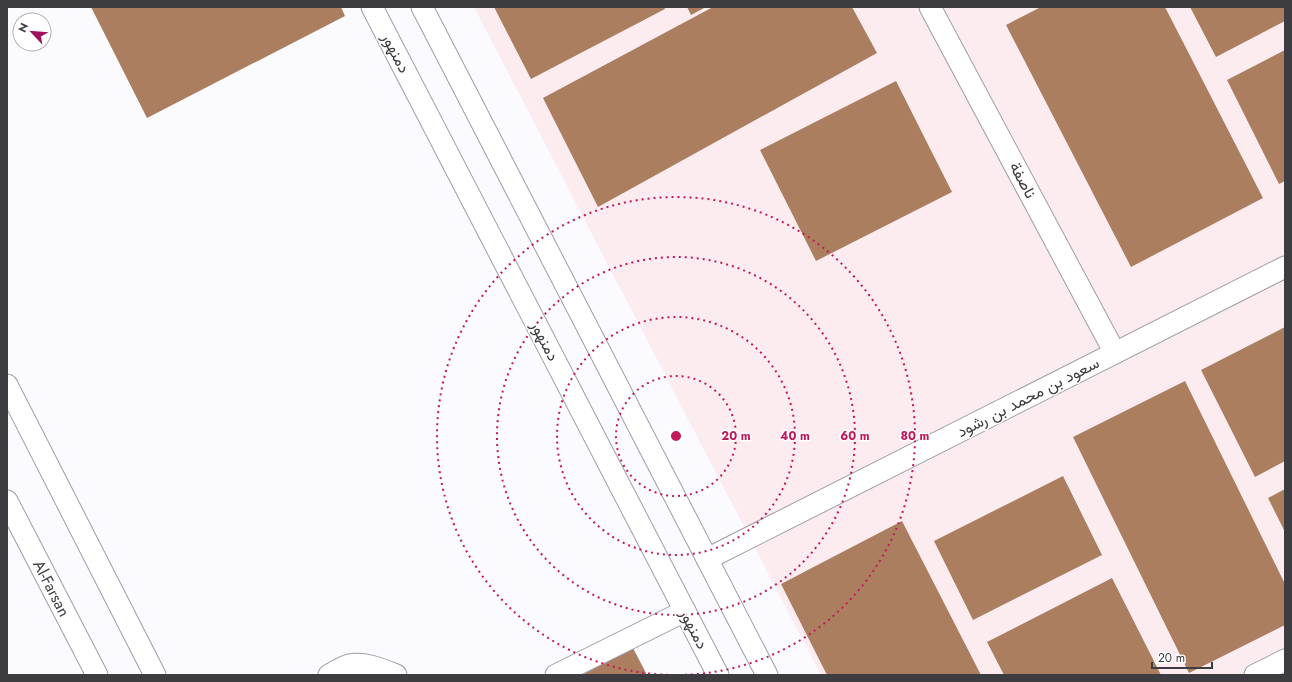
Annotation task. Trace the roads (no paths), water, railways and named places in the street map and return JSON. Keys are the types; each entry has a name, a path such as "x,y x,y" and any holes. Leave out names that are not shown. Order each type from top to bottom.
{"street":[{"name":"دمنهور","path":"372,7 718,675"},
{"path":"422,7 767,675"},
{"name":"ناصفة","path":"930,7 1115,354"},
{"name":"سعود بن محمد بن رشود","path":"707,559 1285,267"},
{"path":"7,385 154,675"},
{"name":"Al-Farsan","path":"7,501 97,675"},
{"path":"556,675 685,611"},
{"path":"1255,675 1285,660"},
{"path":"329,675 348,665 375,667 396,675"}]}
